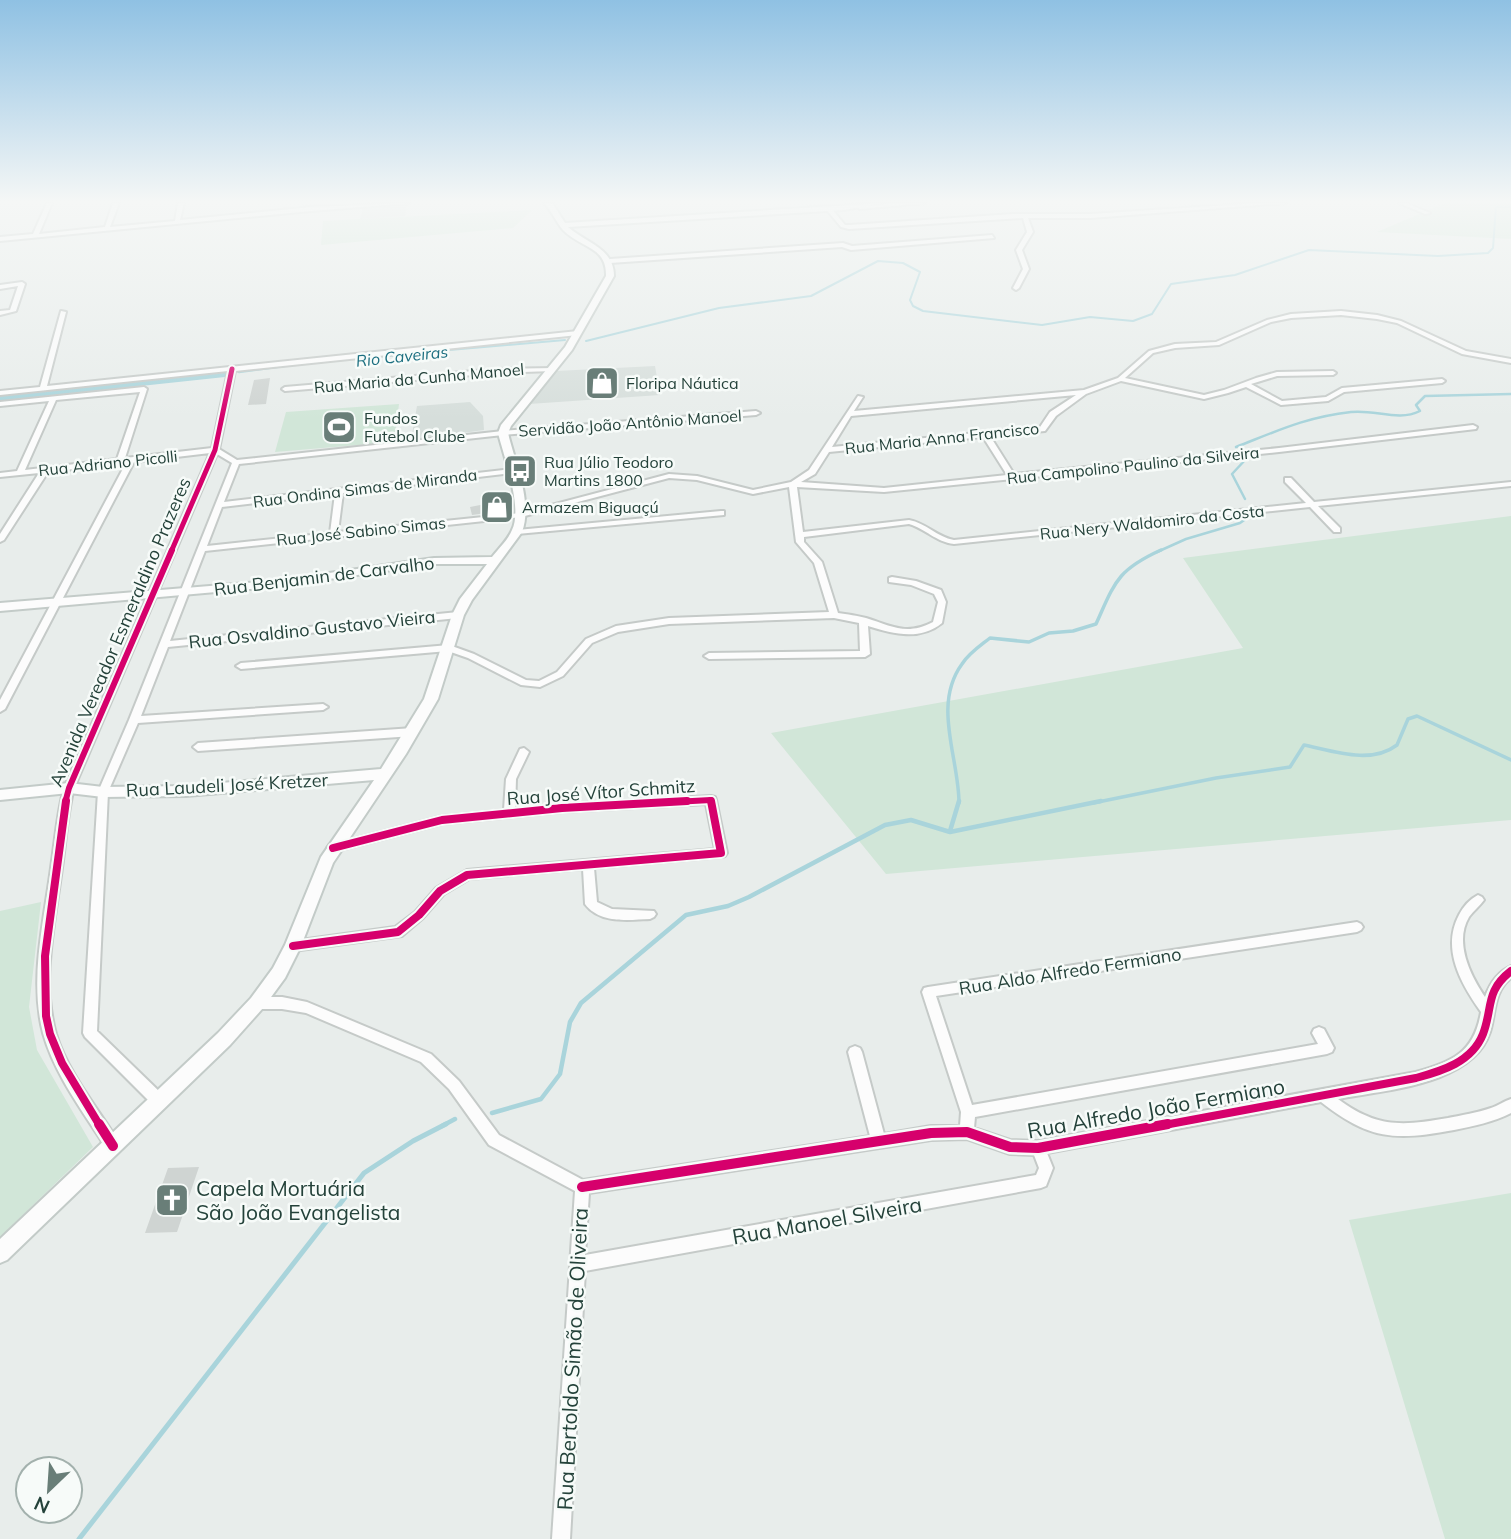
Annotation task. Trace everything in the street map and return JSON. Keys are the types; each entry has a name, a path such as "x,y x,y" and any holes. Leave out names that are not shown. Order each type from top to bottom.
{"main road":[{"path":"0,1253 257,1003 279,973 293,946 318,878 334,848 413,732 431,699 458,615 479,579 517,532 521,515 503,433 511,418 553,369 578,332 610,275"},
{"name":"Rua Benjamin de Carvalho","path":"0,607 185,593 336,577 434,561 496,560"},
{"name":"Rua Laudeli José Kretzer","path":"0,795 69,788 103,792 186,791 384,774"}],"street":[{"path":"1016,288 1023,275"},
{"path":"0,287 23,284 13,311 0,313"},
{"path":"43,388 63,312"},
{"path":"849,414 1085,392 1119,379 1143,357 1156,351 1175,345 1217,344 1283,317 1341,313 1389,319 1464,353 1511,361"},
{"path":"0,393 578,332"},
{"name":"Avenida Vereador Esmeraldino Prazeres","path":"113,1146 59,1055 50,1033 46,1012 50,903 63,812 69,788 215,450 232,369"},
{"name":"Rua Maria da Cunha Manoel","path":"285,389 497,371 553,369"},
{"path":"1119,379 1204,397 1287,373 1333,373"},
{"path":"1246,384 1281,403 1328,399 1336,397 1342,390 1442,381"},
{"path":"0,404 144,389 120,461"},
{"name":"Rua Maria Anna Francisco","path":"826,450 1042,429 1053,414 1085,392"},
{"path":"834,615 818,562 800,542 793,484 809,475 860,397"},
{"path":"20,472 54,398"},
{"name":"Servidão João Antônio Manoel","path":"236,462 503,433 756,413"},
{"name":"Rua Campolino Paulino da Silveira","path":"793,484 877,491 1473,427"},
{"path":"985,434 1012,477"},
{"path":"159,1101 90,1033 103,792 135,720 236,462 215,450"},
{"name":"Rua Adriano Picolli","path":"0,475 215,450"},
{"path":"0,709 131,460"},
{"path":"0,540 45,470"},
{"name":"Rua Ondina Simas de Miranda","path":"219,505 512,471"},
{"name":"Rua José Sabino Simas","path":"201,549 521,515 669,475 697,478 753,492 793,484"},
{"path":"1288,480 1337,530"},
{"name":"Rua Nery Waldomiro da Costa","path":"799,535 909,522 925,526 941,540 954,542 1511,484"},
{"path":"334,533 339,491"},
{"path":"517,532 721,513"},
{"path":"241,666 449,648 524,683 540,684 560,674 589,641 616,629 669,621 834,615 906,632 923,630 937,623 942,602 938,592 913,583 892,580"},
{"name":"Rua Osvaldino Gustavo Vieira","path":"165,644 458,615"},
{"path":"709,656 865,654 863,620"},
{"path":"135,720 323,707"},
{"path":"198,747 413,732"},
{"path":"509,813 511,779 524,752"},
{"name":"Rua José Vítor Schmitz","path":"293,946 398,932 419,915 440,891 467,876 485,872 721,853 711,800 509,813 425,823 334,848"},
{"path":"589,864 592,904 600,912 610,916 650,914"},
{"path":"1478,900 1460,918 1458,947 1465,978 1487,1010"},
{"name":"Rua Aldo Alfredo Fermiano","path":"967,1132 968,1112 928,992 1357,927"},
{"name":"Rua Alfredo João Fermiano","path":"582,1187 878,1139 945,1132 967,1132 1010,1147 1038,1148 1416,1079 1459,1062 1479,1044 1497,982 1511,971"},
{"name":"Rua Bertoldo Simão de Oliveira","path":"257,1003 282,1003 307,1008 426,1058 454,1085 494,1140 582,1187 561,1539"},
{"path":"968,1112 1326,1048 1319,1033"},
{"path":"855,1052 878,1139"},
{"path":"1324,1096 1363,1124 1395,1131 1483,1118 1511,1105"},
{"name":"Rua Manoel Silveira","path":"579,1265 1041,1181 1046,1168 1038,1148"}],"shaded area":[{"name":"Floripa Náutica","path":"655,366 660,395 529,404 556,371"},
{"path":"470,402 483,416 484,430 411,440 417,406"}],"green space":[{"name":"Fundos Futebol Clube","path":"399,404 394,442 275,452 286,412"},
{"path":"1511,516 1511,820 886,874 771,733 1243,648 1183,558"},
{"path":"41,902 29,1007 37,1050 93,1147 0,1237 0,911"},
{"path":"1511,1193 1511,1539 1445,1539 1349,1220"}],"building":[{"path":"270,378 266,404 248,405 254,380"},
{"path":"506,500 508,510 472,515 470,507"},
{"name":"Capela Mortuária São João Evangelista","path":"199,1167 177,1232 145,1233 168,1168"}],"waterway":[{"name":"Rio Caveiras","path":"586,341 719,308 811,296 852,275"},
{"name":"Rio Caveiras","path":"919,275 910,300 913,306 923,311 1042,325 1090,317 1133,321 1152,314 1171,284 1236,275"},
{"name":"Rio Caveiras","path":"380,356 565,340"},
{"name":"Rio Caveiras","path":"372,357 400,355"},
{"name":"Rio Caveiras","path":"239,372 284,366"},
{"name":"Rio Caveiras","path":"0,396 220,374"},
{"path":"1236,447 1292,425 1335,414 1412,414 1420,411 1416,405 1425,396 1511,394"},
{"path":"1245,499 1232,474 1246,459"},
{"path":"1157,552 1186,539 1240,523 1250,516"},
{"path":"959,801 948,714 953,680 965,660 990,638 1029,642 1049,633 1073,631 1096,624 1113,587 1126,571 1161,550"},
{"path":"1093,803 1216,778 1290,767 1304,745 1352,755 1376,754 1397,745 1408,719 1417,716 1511,760"},
{"path":"950,831 959,801"},
{"path":"492,1113 541,1099 560,1074 570,1022 581,1003 686,915 728,906 749,897 885,825 911,820 950,832 1101,801"},
{"path":"442,1126 455,1119"},
{"path":"79,1539 364,1173 413,1141 446,1124"}],"cycle path":[{"path":"113,1146 62,1063 55,1049 46,1016 45,956 62,822 69,788 215,450 232,369"},
{"path":"293,946 398,932 419,915 440,891 467,875 721,853 711,800 562,808 442,820 333,848"},
{"path":"582,1187 931,1133 967,1132 1010,1147 1038,1148 1416,1078 1450,1066 1472,1051 1483,1035 1495,987 1501,978 1511,971"}],"place":[{"name":"Floripa Náutica","path":"602,383"},
{"name":"Fundos Futebol Clube","path":"339,427"},
{"name":"Rua Júlio Teodoro Martins 1800","path":"520,471"},
{"name":"Armazem Biguaçú","path":"497,507"},
{"name":"Capela Mortuária São João Evangelista","path":"172,1200"}]}
